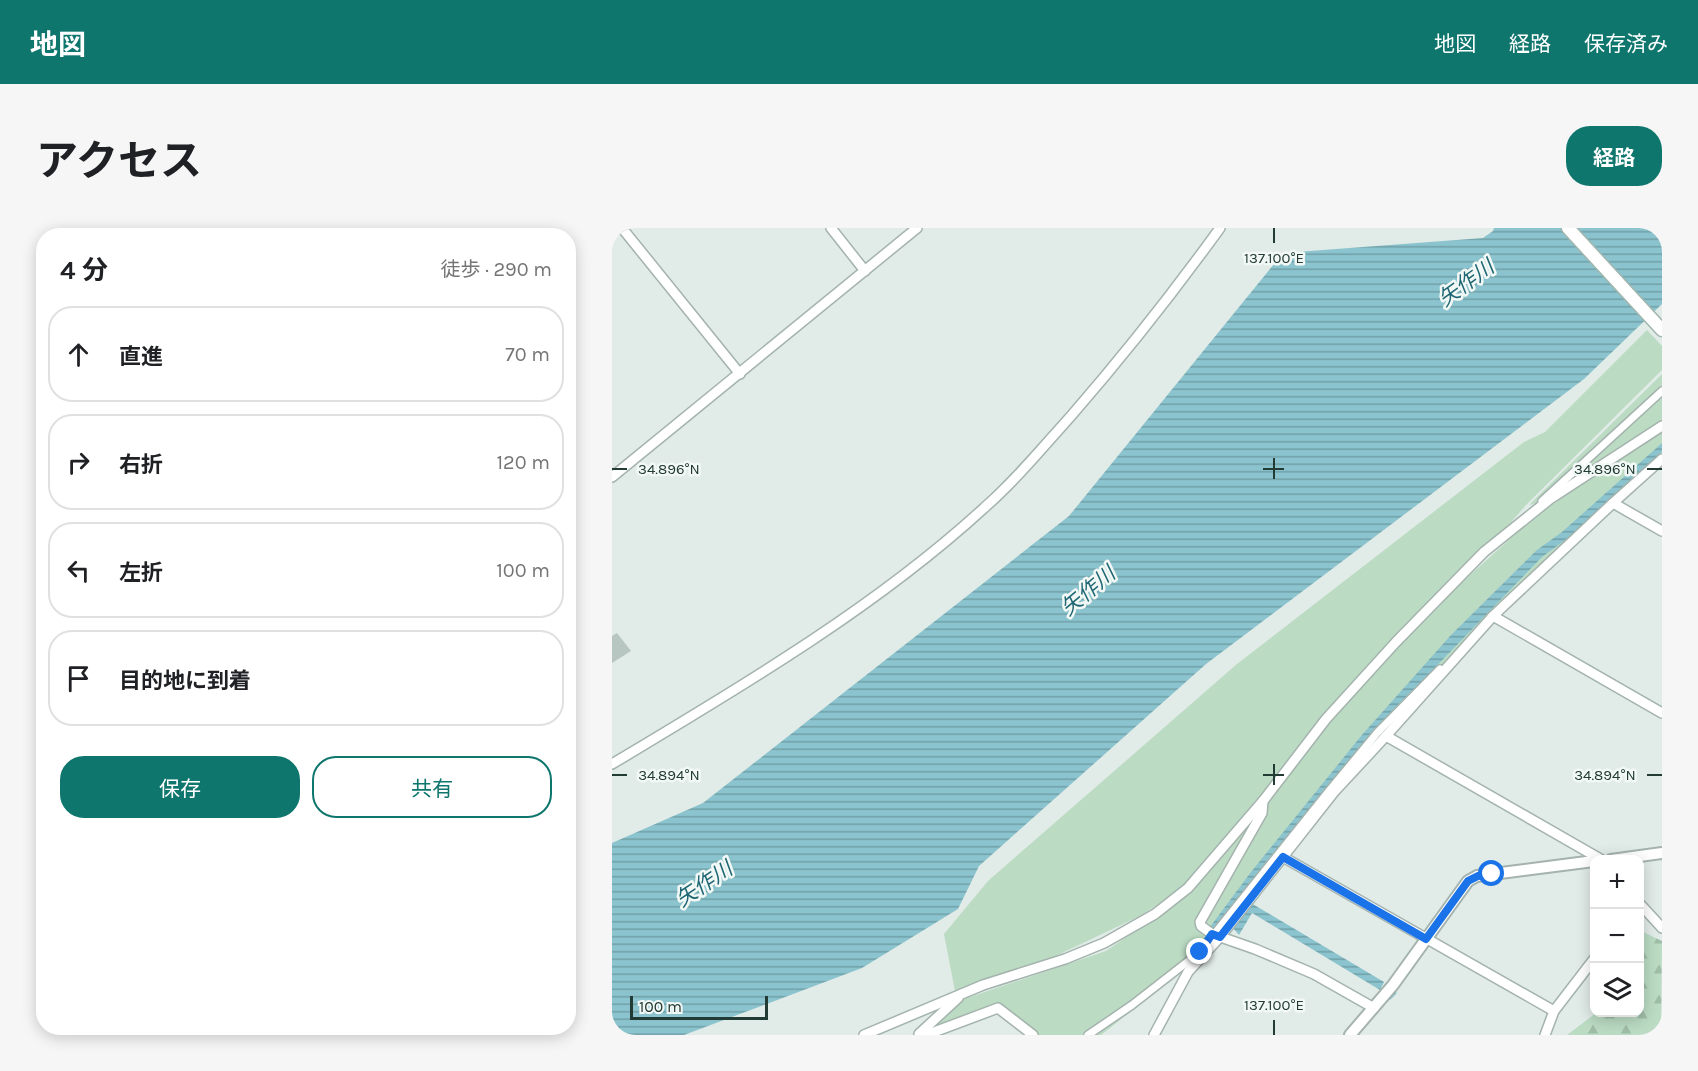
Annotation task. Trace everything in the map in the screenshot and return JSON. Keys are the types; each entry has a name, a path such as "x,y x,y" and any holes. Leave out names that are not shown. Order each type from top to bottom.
{"main road":[{"path":"1568,228 1662,330"}],"street":[{"path":"622,228 740,374"},
{"path":"831,228 865,271"},
{"path":"613,473 740,374 917,228"},
{"path":"612,764 811,640 904,574 985,508 1035,456 1155,317 1220,228"},
{"path":"1538,509 1541,501 1662,392"},
{"path":"864,1035 964,993 1065,959 1104,943 1155,915 1188,888 1263,801 1326,719 1396,642 1484,552 1538,509 1662,426"},
{"path":"1154,1035 1188,972 1377,734 1489,615 1662,454"},
{"path":"1088,1035 1132,1005 1200,952 1216,936 1334,792 1493,616 1662,459"},
{"path":"1612,503 1662,531"},
{"path":"1493,616 1662,713"},
{"path":"1386,736 1593,855"},
{"path":"1263,801 1262,813 1200,921 1201,926 1216,936 1314,974 1374,1008"},
{"path":"1644,856 1662,854"},
{"path":"1283,857 1554,1011"},
{"path":"1350,1035 1393,985 1468,881 1478,876 1590,862"},
{"path":"1644,909 1662,928"},
{"path":"1644,919 1649,915"},
{"path":"1545,1035 1554,1011 1591,963"},
{"path":"919,1034 964,993"},
{"path":"919,1034 934,1032 998,1008 1033,1035"}],"green space":[{"path":"1647,330 1662,346 1662,370 1526,505 1500,535 1354,683 1185,885 1142,915 1043,962 955,991 944,934 988,881 1237,664 1524,442 1545,432"},
{"path":"1662,374 1662,421 1543,502 1529,505"},
{"path":"1662,431 1662,457 1492,615 1384,734 1220,933 1205,924 1204,919 1268,799 1374,672 1461,583 1520,530 1569,492"},
{"path":"1256,816 1197,917 1195,926 1212,941 1203,955 1101,1035 1033,1035 1003,1007 934,1029 931,1027 964,999 1106,951 1186,896"},
{"path":"1644,932 1662,941 1661,1035 1567,1035 1591,1017 1644,1017"}],"water":[{"name":"矢作川","path":"1494,228 1662,228 1662,304 1584,379 1206,664 979,866 958,909 862,968 684,1035 612,1035 612,843 703,803 1069,516 1283,253 1483,238"},
{"path":"1662,443 1662,452 1572,535 1542,557 1423,680 1343,769 1214,931 1210,927 1251,872 1361,736 1451,635 1537,550 1562,532"},
{"path":"1251,903 1384,982 1380,990 1252,913 1239,935 1233,928"}],"building":[{"path":"617,633 631,651 612,663 612,636"}],"waterway":[{"path":"1390,998 1395,993"}],"route":[{"path":"1200,952 1212,934 1220,937 1283,857 1426,939 1468,881 1478,876 1492,874"}]}
